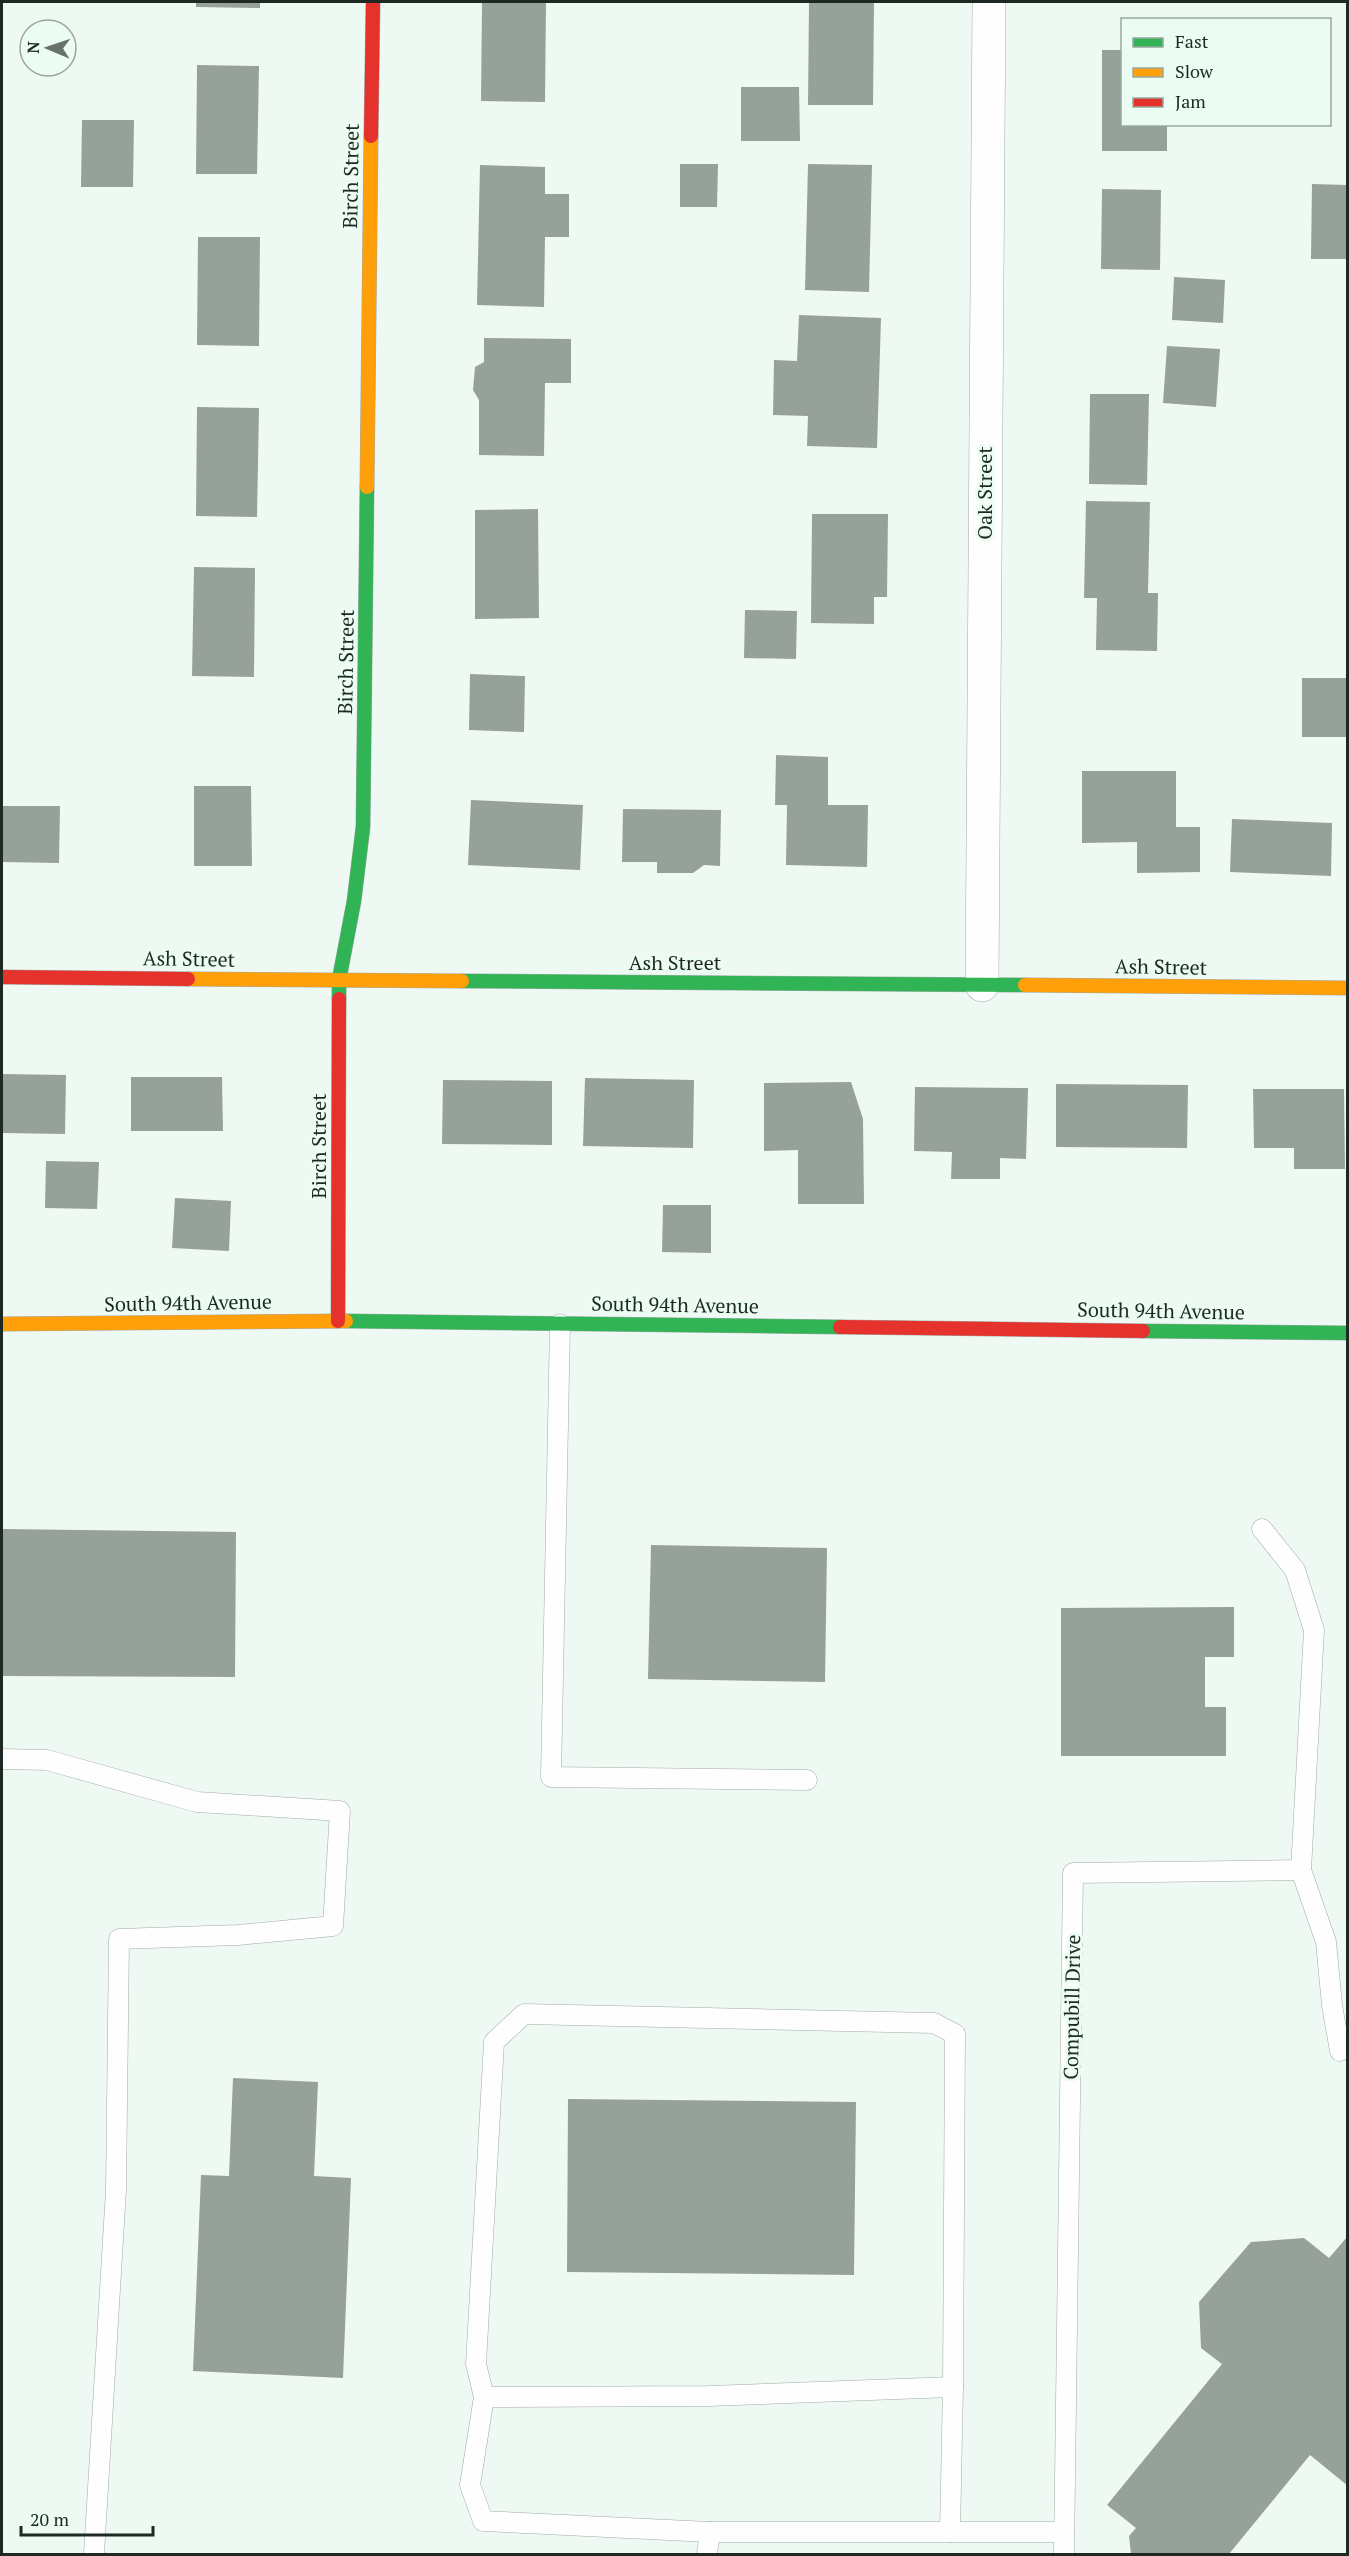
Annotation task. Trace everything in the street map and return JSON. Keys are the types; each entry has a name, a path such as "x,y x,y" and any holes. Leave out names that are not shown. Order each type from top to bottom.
{"street":[{"name":"Birch Street","path":"339,1321 339,980 354,901 363,827 373,2"},
{"name":"Oak Street","path":"982,985 988,2"},
{"name":"Ash Street","path":"2,977 1347,988"},
{"name":"South 94th Avenue","path":"2,1324 339,1321 1347,1333"}],"lane":[{"path":"560,1324 551,1777 807,1780"},
{"path":"1262,1529 1295,1570 1314,1630 1301,1870 1326,1942 1332,2005 1340,2051"},
{"path":"2,1759 47,1760 197,1802 340,1811 333,1926 238,1935 119,1939 117,2190 94,2554"},
{"name":"Compubill Drive","path":"1064,2554 1073,1873 1301,1870"},
{"path":"950,2532 955,2034 934,2023 524,2014 494,2042 476,2364 484,2397 470,2485 483,2521 710,2532 950,2532 1064,2532"},
{"path":"484,2397 709,2396 953,2387"},
{"path":"707,2554 710,2532"}],"building":[{"path":"196,2 260,2 260,8 196,7"},
{"path":"482,2 546,2 545,102 481,101"},
{"path":"809,2 874,2 873,105 808,105"},
{"path":"1102,50 1121,50 1121,126 1167,126 1167,151 1102,151"},
{"path":"197,65 259,66 257,174 196,174"},
{"path":"741,87 799,87 800,141 741,141"},
{"path":"82,120 134,120 133,187 81,187"},
{"path":"680,164 718,164 717,207 680,207"},
{"path":"808,164 872,165 869,292 805,290"},
{"path":"480,165 545,167 545,194 569,194 569,237 545,237 544,307 477,305"},
{"path":"1312,184 1348,185 1348,259 1311,259"},
{"path":"1102,189 1161,190 1160,270 1101,269"},
{"path":"198,237 260,237 259,346 197,345"},
{"path":"1174,277 1225,280 1223,323 1172,320"},
{"path":"799,315 881,318 877,448 807,446 808,416 773,415 774,360 797,361"},
{"path":"484,338 571,339 571,383 545,383 544,456 479,455 479,400 473,390 475,367 484,362"},
{"path":"1167,346 1220,349 1216,407 1163,403"},
{"path":"1090,394 1149,394 1147,485 1089,484"},
{"path":"197,407 259,408 257,517 196,516"},
{"path":"1086,501 1150,502 1148,593 1158,593 1157,651 1096,650 1097,598 1084,598"},
{"path":"538,509 539,618 475,619 475,510"},
{"path":"812,514 888,514 887,597 874,597 874,624 811,623"},
{"path":"194,567 255,568 254,677 192,676"},
{"path":"745,610 797,611 796,659 744,658"},
{"path":"470,674 525,676 524,732 469,730"},
{"path":"1302,678 1348,678 1348,737 1302,737"},
{"path":"776,755 828,757 828,805 868,805 867,867 786,865 787,805 775,805"},
{"path":"1082,771 1176,771 1176,827 1200,827 1200,872 1137,873 1137,842 1082,843"},
{"path":"194,786 251,786 252,866 194,866"},
{"path":"471,800 583,805 580,870 468,865"},
{"path":"2,806 60,806 59,863 2,862"},
{"path":"623,809 721,810 720,866 704,865 693,873 657,873 657,862 622,862"},
{"path":"1232,819 1332,823 1331,876 1230,872"},
{"path":"2,1074 66,1075 65,1134 2,1133"},
{"path":"131,1077 222,1077 223,1131 131,1131"},
{"path":"585,1078 694,1080 693,1148 583,1146"},
{"path":"443,1080 552,1081 552,1145 442,1144"},
{"path":"851,1082 863,1119 864,1204 798,1204 798,1150 764,1151 764,1083"},
{"path":"1056,1084 1188,1085 1187,1148 1056,1147"},
{"path":"915,1087 1028,1088 1026,1159 1000,1158 1000,1179 951,1179 952,1152 914,1151"},
{"path":"1253,1089 1344,1089 1345,1169 1294,1169 1294,1148 1254,1148"},
{"path":"46,1161 99,1162 97,1209 45,1208"},
{"path":"175,1198 231,1201 229,1251 172,1248"},
{"path":"663,1205 711,1205 711,1253 662,1252"},
{"path":"2,1529 236,1532 235,1677 2,1676"},
{"path":"651,1545 827,1548 825,1682 648,1679"},
{"path":"1234,1607 1234,1657 1205,1657 1205,1707 1226,1707 1226,1756 1061,1756 1061,1608"},
{"path":"233,2078 318,2082 314,2176 351,2178 343,2378 193,2371 201,2175 229,2176"},
{"path":"568,2099 856,2102 854,2275 567,2272"},
{"path":"1348,2236 1348,2486 1310,2455 1229,2554 1131,2554 1129,2536 1136,2528 1107,2505 1222,2364 1201,2348 1199,2302 1251,2242 1304,2238 1329,2258"}],"traffic: fast":[{"path":"339,999 339,980 354,901 363,827 367,487"},
{"path":"462,981 1025,985"},
{"path":"346,1321 840,1327"},
{"path":"1143,1331 1348,1333"}],"traffic: slow":[{"path":"367,487 371,136"},
{"path":"188,979 462,981"},
{"path":"1025,985 1348,988"},
{"path":"2,1324 346,1321"}],"traffic: jam":[{"path":"371,136 373,2"},
{"path":"2,977 188,979"},
{"path":"338,1321 339,999"},
{"path":"840,1327 1143,1331"}]}
